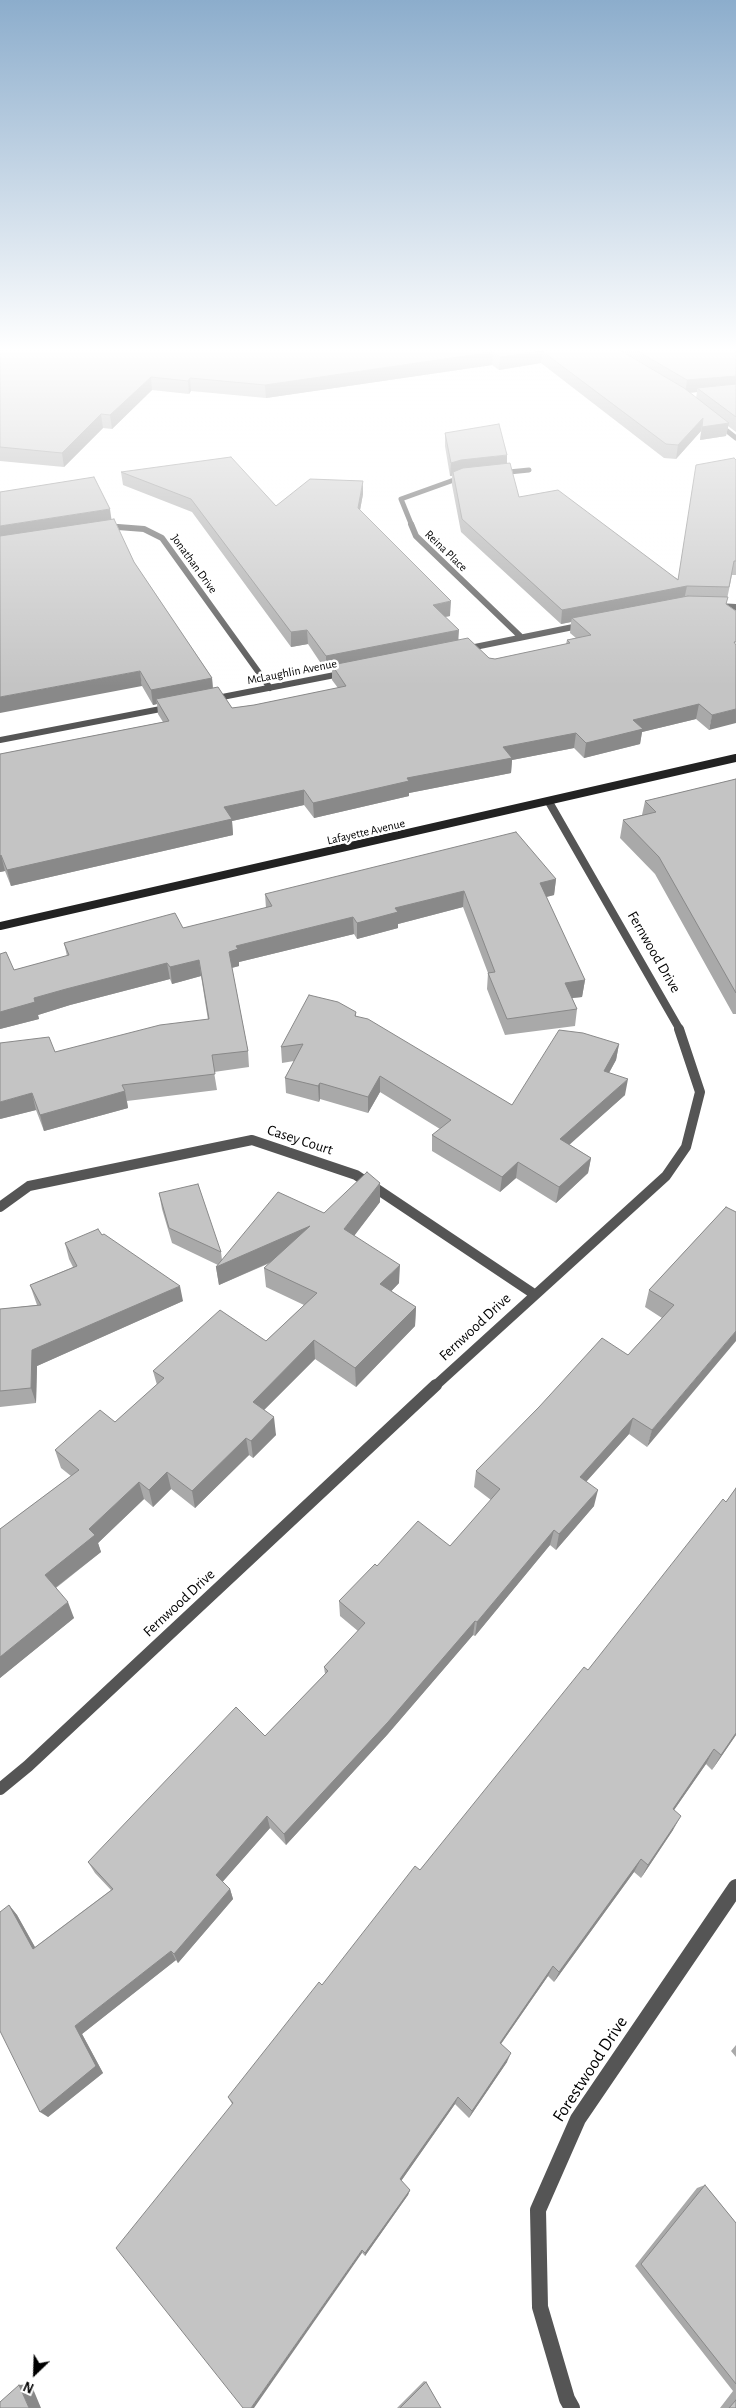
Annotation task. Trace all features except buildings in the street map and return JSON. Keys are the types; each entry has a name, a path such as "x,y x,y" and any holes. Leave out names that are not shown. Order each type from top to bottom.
{"street":[{"path":"490,474 529,470"},
{"name":"Reina Place","path":"470,476 461,477 401,499 416,536 521,637"},
{"name":"Jonathan Drive","path":"98,530 118,527 144,529 162,538 270,688"},
{"path":"710,606 736,608"},
{"path":"454,651 589,624"},
{"name":"McLaughlin Avenue","path":"202,701 357,670"},
{"path":"0,740 183,704"},
{"name":"Lafayette Avenue","path":"0,926 736,758"},
{"name":"Fernwood Drive","path":"0,1789 28,1766 534,1294 666,1176 686,1147 700,1092 682,1034 549,802"},
{"name":"Casey Court","path":"0,1207 29,1186 252,1140 356,1175 534,1294"},
{"name":"Forestwood Drive","path":"572,2408 567,2399 540,2307 538,2210 578,2119 736,1887"}]}
